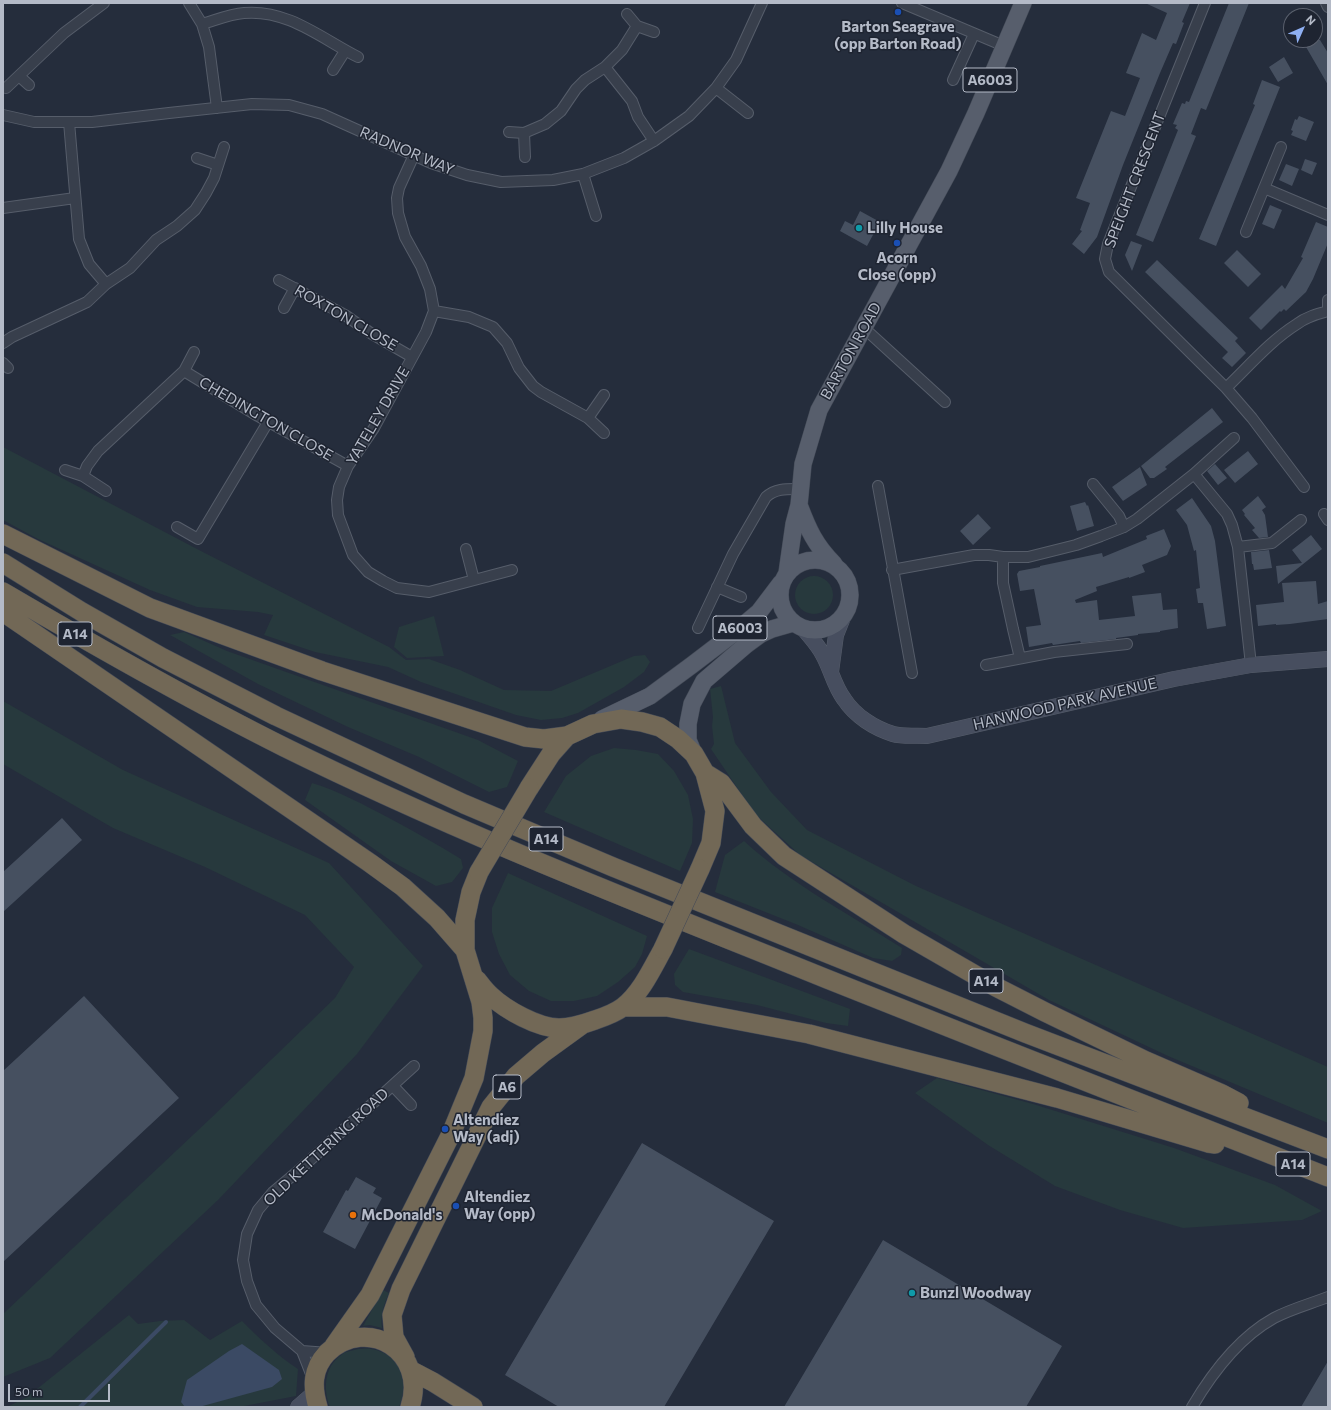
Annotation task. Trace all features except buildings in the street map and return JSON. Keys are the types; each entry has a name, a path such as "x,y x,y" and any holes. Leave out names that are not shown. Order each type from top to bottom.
{"highway":[{"path":"3,534 150,608 322,672 525,737 544,739 567,736 593,724 621,719 642,722 660,727 678,739 694,754 705,773 715,811 711,843 663,949 636,993 623,1008 606,1016 583,1024 559,1028 523,1018 506,1008 490,995 471,973 464,950 465,920 471,892 480,872 529,788 551,754 567,736"},
{"name":"A14","path":"3,563 82,612 163,658 276,716 464,804 613,867 1017,1030 1328,1149"},
{"name":"A14","path":"3,592 169,688 285,748 424,812 600,888 1328,1178"},
{"path":"3,612 387,875 403,887 437,918 464,950"},
{"name":"A14","path":"705,773 720,783 753,826 784,856 904,934 996,987 1146,1061 1222,1094 1303,1139"},
{"name":"A6","path":"331,1350 370,1295 451,1134 474,1078 483,1018 481,1002 471,973"},
{"name":"A14","path":"623,1008 667,1007 809,1034 1057,1098 1208,1143 1258,1150"},
{"name":"A6","path":"408,1364 394,1336 392,1315 401,1289 491,1106 516,1076 543,1053 583,1024"},
{"path":"315,1394 317,1368 323,1357 348,1339 364,1337 380,1339 393,1346 408,1364 433,1382 473,1407"},
{"path":"408,1364 414,1384 414,1397 410,1407"}],"main road":[{"name":"BARTON ROAD","path":"593,724 650,696 734,633 759,612 784,578 800,497 803,464 819,410 949,171 976,113 1023,3"},
{"name":"BARTON ROAD","path":"800,497 814,540 821,552 840,569"},
{"path":"817,559 840,569 847,579 850,591 849,604 844,615 836,624 825,629 814,630 798,626 785,615 781,605 779,594 784,578 795,565 805,561 817,559"},
{"name":"A6003","path":"694,754 688,740 688,724 692,704 704,681 761,634 772,629 798,626"}],"street":[{"path":"6,88 64,33 104,3"},
{"path":"189,3 202,24 208,47 217,108"},
{"name":"RADNOR WAY","path":"3,115 34,122 92,122 252,104 289,105 322,114 431,163 467,176 501,182 553,180 583,174 624,158 654,141 689,116 716,88 736,60 762,3"},
{"path":"902,3 1004,46"},
{"name":"SPEIGHT CRESCENT","path":"1205,3 1108,244 1105,259 1109,272 1226,388 1252,418 1304,487"},
{"path":"1326,3 1328,7"},
{"path":"202,24 244,13 268,14 287,19 319,34 345,51 358,57"},
{"path":"627,14 637,26 654,32"},
{"path":"509,132 524,133 545,124 561,111 576,89 585,80 606,67 622,50 637,26"},
{"path":"953,80 974,34"},
{"path":"333,70 345,51"},
{"path":"606,67 632,101 638,117 654,141"},
{"path":"19,76 29,85"},
{"path":"716,88 748,113"},
{"path":"69,122 79,239 89,264 106,284"},
{"path":"524,133 524,157"},
{"path":"3,343 12,337 86,302 106,284 130,268 156,240 177,226 195,210 214,178 224,147"},
{"path":"1246,232 1281,147"},
{"path":"414,155 399,188 398,213 405,237 421,266 430,289 434,311 469,316 492,327 507,343 519,368 533,386 588,418 604,433"},
{"path":"197,158 218,165"},
{"path":"583,174 596,216"},
{"path":"1264,188 1328,215"},
{"path":"3,208 75,198"},
{"name":"ROXTON CLOSE","path":"279,280 345,316 372,334 412,357"},
{"path":"284,308 295,288"},
{"path":"1226,388 1279,337 1298,323 1328,311 1328,300"},
{"name":"YATELEY DRIVE","path":"434,311 426,332 374,428 348,466 339,487 337,500 338,515 353,555 368,572 397,588 429,592 512,570"},
{"path":"864,328 945,402"},
{"name":"CHEDINGTON CLOSE","path":"83,476 87,466 98,451 184,371 194,352"},
{"name":"CHEDINGTON CLOSE","path":"184,371 268,422 348,466"},
{"path":"588,418 604,395"},
{"path":"177,527 198,539 268,422"},
{"path":"892,570 974,555 1018,558 1082,543 1101,536 1124,527 1148,511 1194,474 1234,438"},
{"path":"65,470 83,476 106,491"},
{"path":"1194,474 1227,514 1232,526 1238,547 1251,665"},
{"path":"1093,484 1119,516 1124,527"},
{"path":"878,486 892,570 912,673"},
{"path":"698,628 733,554 766,497 771,492 779,490 800,497"},
{"path":"1238,547 1272,543 1301,520"},
{"path":"466,549 474,580"},
{"path":"1003,557 1003,583 1020,658"},
{"path":"717,587 740,598"},
{"path":"831,673 836,635 844,615"},
{"name":"HANWOOD PARK AVENUE","path":"798,626 815,643 824,656 843,699 851,709 875,726 894,734 927,736 1174,679 1251,665 1328,659"},
{"path":"986,665 1020,658 1128,644"},
{"name":"OLD KETTERING ROAD","path":"315,1394 302,1351 275,1328 256,1305 247,1281 243,1260 247,1234 258,1210 273,1192 414,1066"},
{"name":"OLD KETTERING ROAD","path":"392,1086 411,1105"},
{"path":"1192,1407 1206,1383 1219,1367 1251,1334 1273,1318 1328,1297"},
{"path":"302,1351 331,1350"},
{"path":"298,1407 315,1394"}],"shaded area":[{"path":"3,447 197,549 389,647 406,660 429,659 460,670 504,690 551,691 634,656 645,655 650,662 644,672 624,687 578,713 562,718 541,720 516,715 421,682 388,667 315,652 264,635 273,615 258,612 197,607 150,590 38,539 3,520"},
{"path":"810,576 818,576 828,581 832,588 832,602 828,609 818,614 810,614 800,609 798,606 795,599 795,591 800,581 803,579"},
{"path":"434,616 444,656 407,658 394,647 399,627"},
{"path":"184,632 227,651 478,740 518,761 507,787 489,792 419,757 348,727 258,684 170,635"},
{"path":"721,686 735,743 771,792 807,830 916,886 1328,1067 1328,1123 1168,1056 1049,1000 800,855 755,814 711,749 714,744 710,689"},
{"path":"3,701 123,770 329,863 423,966 357,1054 218,1200 50,1358 3,1377 3,1314 211,1118 335,998 354,967 305,915 205,867 113,828 3,764"},
{"path":"614,748 658,754 674,771 688,795 693,819 692,843 680,871 544,812 566,776 591,756"},
{"path":"312,783 351,799 417,833 461,859 463,868 452,882 436,886 391,861 305,800"},
{"path":"744,841 762,857 801,885 902,948 901,955 892,961 873,958 798,925 715,892 725,855"},
{"path":"508,873 647,936 642,954 635,967 618,982 597,996 574,1001 551,1001 529,991 510,975 499,954 492,932 492,908"},
{"path":"689,949 850,1009 848,1026 826,1023 757,1005 683,992 675,985 674,974"},
{"path":"937,1078 1033,1104 1174,1148 1275,1185 1322,1211 1302,1220 1183,1228 1120,1210 1055,1186 988,1145 915,1093"},
{"path":"383,1290 389,1293 383,1310 382,1328 370,1325 363,1326"},
{"path":"129,1315 138,1324 184,1320 210,1340 242,1321 283,1358 298,1369 296,1396 239,1407 7,1407 27,1397"},
{"path":"358,1349 369,1349 381,1352 389,1356 396,1363 403,1379 402,1398 399,1407 330,1407 326,1392 326,1384 330,1369 334,1362 346,1352"}],"water":[{"path":"242,1344 279,1370 282,1379 272,1387 199,1407 185,1407 181,1402 187,1380 229,1351"}],"waterway":[{"path":"80,1407 166,1322"}],"place":[{"name":"Barton Seagrave (opp Barton Road)","path":"898,12"},
{"name":"Lilly House","path":"859,228"},
{"name":"Acorn Close (opp)","path":"897,243"},
{"name":"Altendiez Way (adj)","path":"445,1129"},
{"name":"Altendiez Way (opp)","path":"456,1206"},
{"name":"McDonald's","path":"353,1215"},
{"name":"Bunzl Woodway","path":"912,1293"}]}
